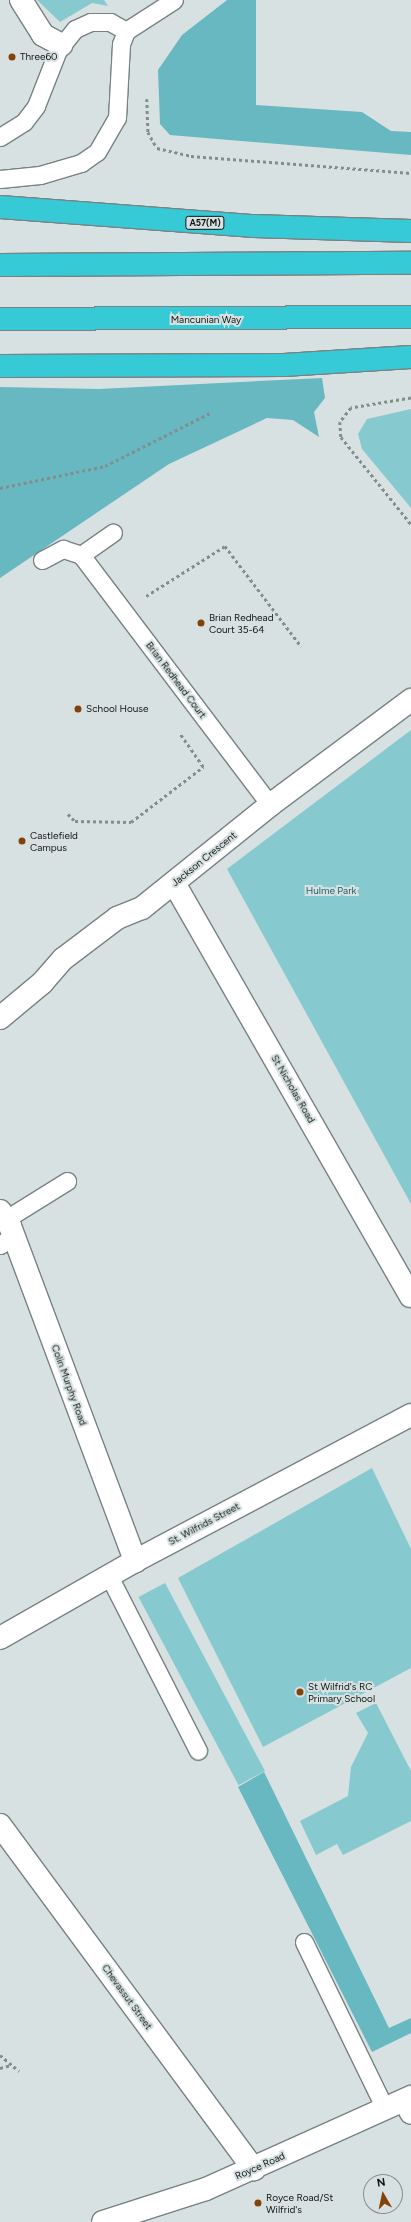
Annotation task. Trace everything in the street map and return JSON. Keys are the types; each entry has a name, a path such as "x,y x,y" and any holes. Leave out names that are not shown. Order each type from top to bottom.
{"highway":[{"name":"A57(M)","path":"0,207 254,226 411,231"},
{"path":"0,265 411,263"},
{"name":"Mancunian Way","path":"0,320 411,317"},
{"path":"0,366 276,365 411,357"}],"street":[{"path":"21,0 43,35 62,45"},
{"name":"Jackson Crescent","path":"0,1018 42,983 63,959 117,918 142,908 270,805 411,700"},
{"name":"St Nicholas Road","path":"174,883 411,1296"},
{"name":"Colin Murphy Road","path":"5,1228 135,1561"},
{"name":"St. Wilfrids Street","path":"0,1638 135,1561 410,1418"},
{"name":"Chevassut Street","path":"0,1825 254,2169"},
{"name":"Royce Road","path":"110,2221 254,2169 385,2109 409,2103"}],"lane":[{"path":"0,179 40,175 81,163 97,152 117,118 121,44 126,31 174,0"},
{"path":"0,136 24,122 36,106 62,45 75,29 91,22 110,22 126,31"},
{"path":"42,560 63,549 81,555 113,532"},
{"name":"Brian Redhead Court","path":"81,555 270,805"},
{"path":"5,1228 67,1181"},
{"path":"109,1576 198,1750"},
{"path":"304,1942 385,2109"}],"path":[{"path":"146,91 148,132 156,148 191,156 411,173"},
{"path":"411,398 366,404 344,413 340,422 342,437 359,461 411,524"},
{"path":"0,488 105,466 212,412"},
{"path":"123,610 225,546 301,646"},
{"path":"68,814 75,821 131,822 203,766 177,730"},
{"path":"0,2055 19,2071"},
{"path":"0,2068 11,2065"}],"green space":[{"path":"37,0 104,0 108,6 92,3 60,22"},
{"path":"411,409 411,508 362,449 358,434 367,419"},
{"name":"Hulme Park","path":"411,730 411,1204 227,869"},
{"path":"372,1468 411,1549 411,1668 263,1747 178,1578"},
{"path":"165,1583 265,1771 239,1785 139,1597"},
{"path":"376,1703 411,1771 411,1821 343,1855 337,1844 316,1855 300,1821 348,1796 351,1767 368,1733 356,1713"}],"shaded area":[{"path":"227,0 256,0 256,105 362,112 391,131 411,132 411,155 170,135 160,124 158,70 182,35"},
{"path":"322,378 325,398 314,412 319,437 293,420 267,418 169,464 0,578 0,387 99,389"},
{"path":"264,1772 389,2028 411,2018 411,2033 372,2052 238,1787"}],"place":[{"name":"Three60","path":"12,57"},
{"name":"Brian Redhead Court 35-64","path":"201,623"},
{"name":"School House","path":"78,709"},
{"name":"Castlefield Campus","path":"22,841"},
{"name":"St Wilfrid's RC Primary School","path":"300,1692"},
{"name":"Royce Road/St Wilfrid's","path":"258,2203"}]}
